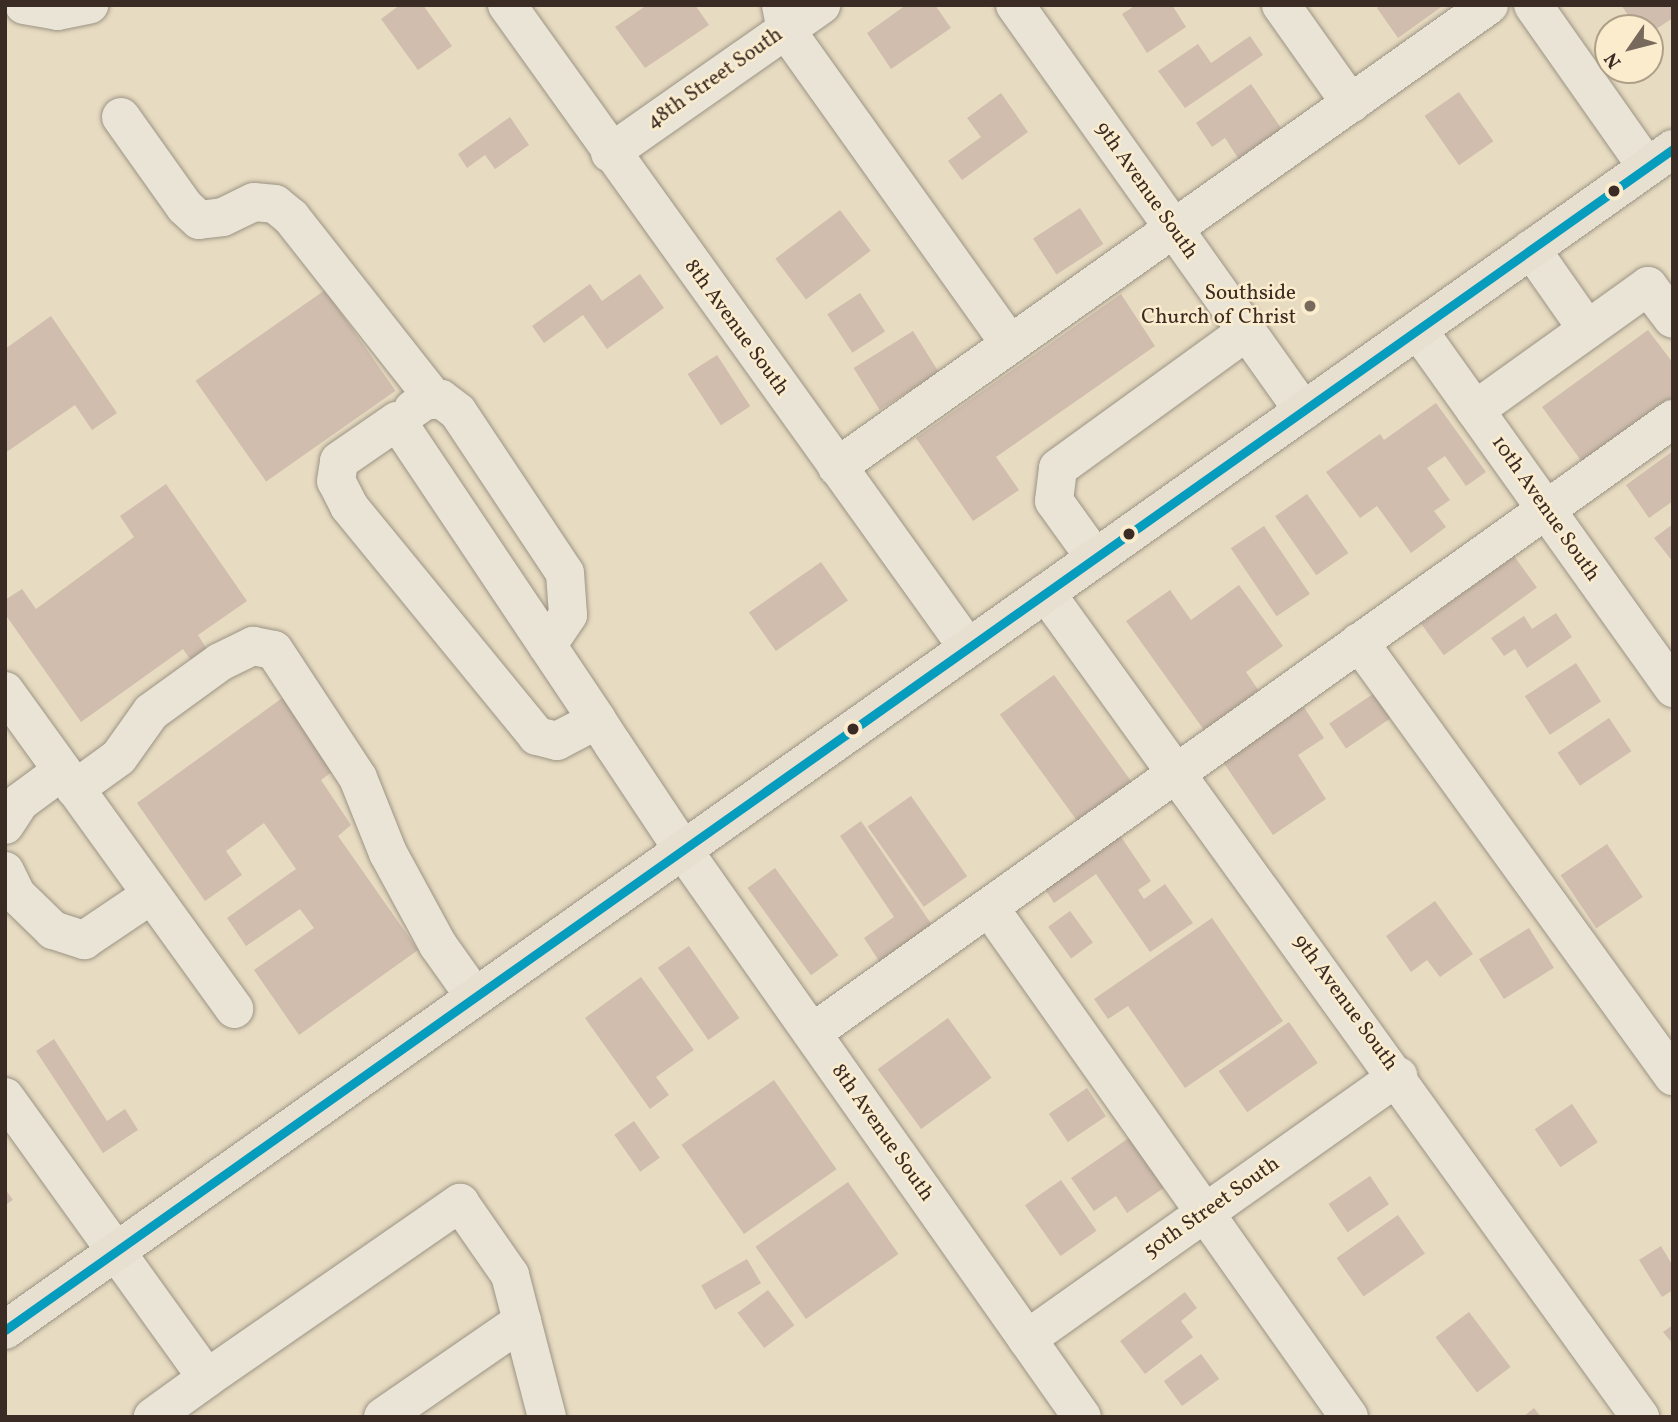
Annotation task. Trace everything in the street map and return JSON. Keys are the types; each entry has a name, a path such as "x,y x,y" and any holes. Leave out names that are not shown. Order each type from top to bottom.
{"main road":[{"path":"5,1330 1666,156"}],"street":[{"path":"24,5 57,11 89,5"},
{"name":"8th Avenue South","path":"507,5 610,153 968,648"},
{"name":"48th Street South","path":"610,153 784,17 821,5"},
{"name":"9th Avenue South","path":"1015,5 1303,411"},
{"path":"1281,5 1351,104"},
{"path":"837,467 1489,5"},
{"path":"1533,5 1666,156"},
{"path":"784,17 1010,344"},
{"path":"121,117 185,208 199,220 223,217 254,202 275,204 291,217 435,400 458,412 565,573 568,615 547,646"},
{"path":"1531,249 1587,329"},
{"path":"1475,410 1648,286 1673,319"},
{"name":"10th Avenue South","path":"1418,330 1673,688"},
{"path":"1095,558 1054,501 1058,468 1246,332"},
{"path":"435,400 424,401 339,461 336,481 349,506 537,736 557,741 597,720"},
{"path":"812,1033 1673,419"},
{"name":"8th Avenue South","path":"397,421 683,850 1082,1417"},
{"name":"9th Avenue South","path":"1046,593 1398,1076 1640,1417"},
{"path":"1359,642 1673,1076"},
{"path":"5,825 20,802 119,757 136,738 151,712 220,663 253,646 274,650 358,778 388,853 438,945 475,997"},
{"path":"5,691 234,1009"},
{"path":"5,870 16,894 53,930 84,940 152,895"},
{"path":"989,907 1349,1417"},
{"name":"50th Street South","path":"1027,1339 1398,1076"},
{"path":"5,1097 207,1378"},
{"path":"153,1417 460,1203 510,1275 548,1417"},
{"path":"383,1417 522,1321"}],"building":[{"path":"400,5 423,5 452,46 418,70 381,19"},
{"path":"647,5 695,5 709,25 645,68 615,27"},
{"path":"906,5 935,5 951,28 891,69 867,33"},
{"path":"1136,5 1172,5 1186,27 1147,53 1122,14"},
{"path":"1380,5 1444,5 1398,38 1377,8"},
{"path":"1621,5 1673,5 1673,18 1664,24 1664,14 1627,14"},
{"path":"1250,36 1263,55 1185,108 1158,71 1198,44 1211,63"},
{"path":"1251,84 1283,131 1240,161 1225,138 1212,147 1196,123"},
{"path":"1459,92 1493,141 1459,165 1425,116"},
{"path":"1001,93 1028,132 962,180 948,161 981,137 967,118"},
{"path":"510,117 529,145 495,169 485,155 467,168 458,154"},
{"path":"1080,208 1103,244 1056,275 1033,238"},
{"path":"840,210 871,251 806,299 775,259"},
{"path":"640,274 664,308 607,349 583,315 544,343 532,326 590,284 602,301"},
{"path":"325,290 396,391 266,481 196,381"},
{"path":"860,293 885,332 852,353 827,314"},
{"path":"1121,294 1155,346 996,457 1019,490 973,521 916,438"},
{"path":"51,316 117,413 92,430 75,405 5,453 5,349"},
{"path":"1648,330 1673,363 1673,403 1585,466 1542,407"},
{"path":"913,331 939,373 880,410 854,368"},
{"path":"717,355 750,406 721,425 688,374"},
{"path":"1436,403 1486,472 1466,486 1445,456 1427,468 1450,500 1434,511 1446,527 1411,553 1377,506 1360,518 1326,472 1380,434 1384,440"},
{"path":"1673,451 1673,501 1649,518 1626,485"},
{"path":"166,484 247,601 198,635 208,651 192,662 183,649 81,722 5,614 5,600 22,589 36,609 134,537 120,516"},
{"path":"1307,494 1348,553 1316,575 1275,516"},
{"path":"1673,524 1673,562 1654,538"},
{"path":"1264,526 1310,594 1277,616 1231,548"},
{"path":"1514,556 1537,588 1444,655 1421,624"},
{"path":"821,562 848,601 776,651 749,612"},
{"path":"1239,585 1283,646 1246,672 1259,691 1204,730 1126,621 1170,590 1191,620"},
{"path":"1556,613 1572,637 1527,668 1515,649 1504,656 1491,638 1524,616 1532,629"},
{"path":"1576,663 1601,702 1550,735 1525,696"},
{"path":"1054,675 1137,790 1083,829 1000,714"},
{"path":"1379,690 1396,715 1346,748 1329,724"},
{"path":"285,696 336,769 321,780 351,825 338,836 418,950 299,1035 254,970 314,928 300,909 246,946 227,918 296,869 264,823 226,851 242,875 205,901 137,803"},
{"path":"1300,701 1324,738 1298,755 1326,799 1273,835 1219,756"},
{"path":"1609,718 1631,751 1580,786 1558,753"},
{"path":"911,796 967,876 924,907 868,826"},
{"path":"861,821 934,928 881,964 864,938 894,917 840,836"},
{"path":"1117,831 1151,881 1138,890 1144,899 1165,884 1193,923 1150,952 1096,874 1054,903 1041,883"},
{"path":"1607,844 1643,897 1596,928 1561,875"},
{"path":"775,868 838,955 811,975 747,888"},
{"path":"1435,901 1473,954 1440,977 1427,960 1411,972 1386,936"},
{"path":"1070,911 1093,943 1071,958 1048,927"},
{"path":"1212,918 1283,1021 1185,1088 1128,1006 1108,1019 1094,999"},
{"path":"1529,928 1554,968 1504,999 1479,959"},
{"path":"689,946 739,1018 708,1040 658,968"},
{"path":"641,977 694,1050 656,1077 669,1095 650,1109 585,1018"},
{"path":"948,1018 991,1078 921,1129 878,1069"},
{"path":"1289,1022 1318,1063 1247,1112 1219,1071"},
{"path":"54,1039 107,1121 125,1109 138,1130 103,1153 36,1051"},
{"path":"774,1080 837,1169 744,1234 681,1145"},
{"path":"1087,1088 1106,1116 1068,1142 1049,1114"},
{"path":"1572,1104 1598,1142 1560,1167 1535,1129"},
{"path":"634,1121 660,1158 640,1172 614,1135"},
{"path":"1136,1133 1171,1183 1127,1213 1116,1196 1094,1211 1071,1178"},
{"path":"1370,1176 1389,1204 1348,1232 1329,1204"},
{"path":"1061,1180 1097,1231 1061,1256 1025,1205"},
{"path":"848,1182 898,1254 806,1319 755,1247"},
{"path":"5,1189 13,1200 5,1205"},
{"path":"1398,1215 1425,1254 1364,1297 1337,1258"},
{"path":"1661,1246 1673,1266 1673,1290 1662,1297 1639,1260"},
{"path":"747,1259 761,1283 715,1310 701,1286"},
{"path":"768,1290 794,1325 764,1348 738,1313"},
{"path":"1185,1292 1197,1308 1181,1321 1193,1337 1145,1374 1120,1341"},
{"path":"1469,1312 1511,1367 1477,1392 1435,1337"},
{"path":"1673,1325 1673,1344 1663,1332"},
{"path":"1201,1354 1219,1379 1182,1406 1164,1381"},
{"path":"1534,1408 1541,1417 1523,1417"}],"transit line":[{"path":"5,1330 1673,149"}],"place":[{"name":"Southside Church of Christ","path":"1310,306"}]}
